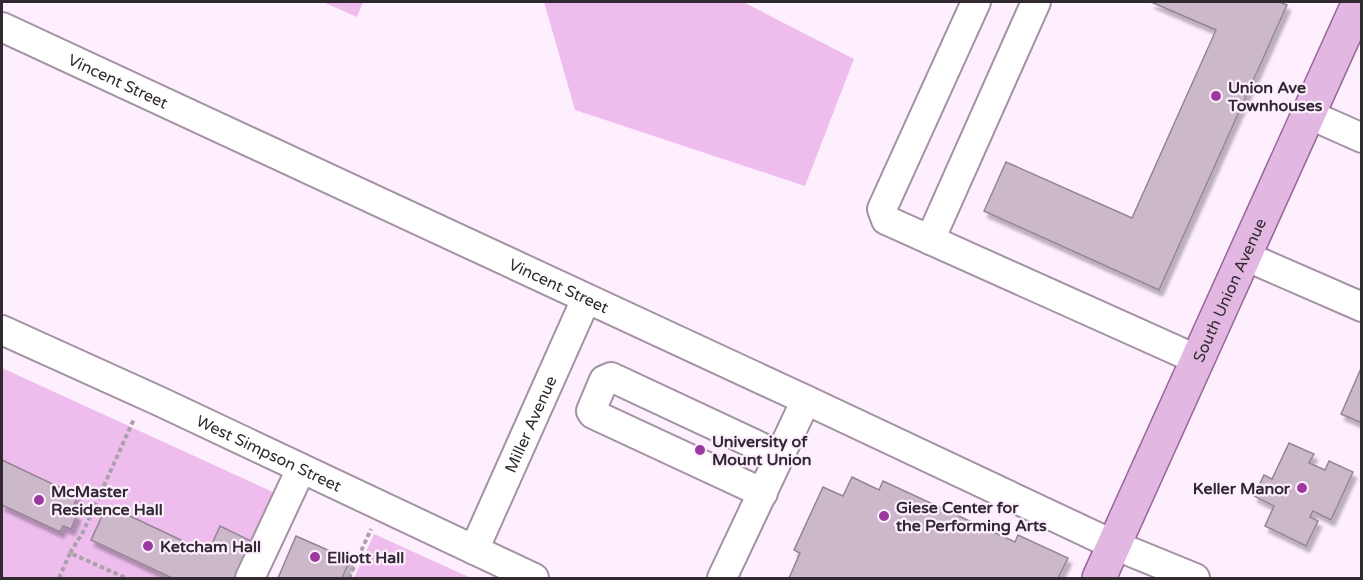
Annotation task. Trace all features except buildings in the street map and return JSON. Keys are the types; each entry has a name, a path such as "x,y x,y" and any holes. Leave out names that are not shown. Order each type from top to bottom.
{"main road":[{"name":"South Union Avenue","path":"1099,579 1359,2"}],"street":[{"path":"976,2 882,209 886,220 1198,360"},
{"path":"930,240 1036,2"},
{"name":"Vincent Street","path":"2,27 1114,545 1195,579"},
{"path":"1308,114 1362,138"},
{"path":"1245,256 1362,307"},
{"name":"Miller Avenue","path":"474,550 586,299"},
{"name":"West Simpson Street","path":"2,330 161,402 534,579"},
{"path":"763,493 593,414 592,404 603,380 611,377 780,456"},
{"path":"722,579 806,400"},
{"path":"250,579 301,469"}],"path":[{"path":"59,579 134,419"},
{"path":"349,579 371,529"},
{"path":"70,553 126,579"}],"shaded area":[{"path":"323,2 363,2 357,17"},
{"path":"544,2 743,2 854,59 805,186 575,110"},
{"path":"2,368 275,493 236,578 2,578"},
{"path":"374,534 471,578 354,578"}],"place":[{"name":"Union Ave Townhouses","path":"1216,96"},
{"name":"University of Mount Union","path":"700,450"},
{"name":"Keller Manor","path":"1302,488"},
{"name":"McMaster Residence Hall","path":"39,500"},
{"name":"Giese Center for the Performing Arts","path":"884,516"},
{"name":"Ketcham Hall","path":"148,546"},
{"name":"Elliott Hall","path":"315,557"}]}
